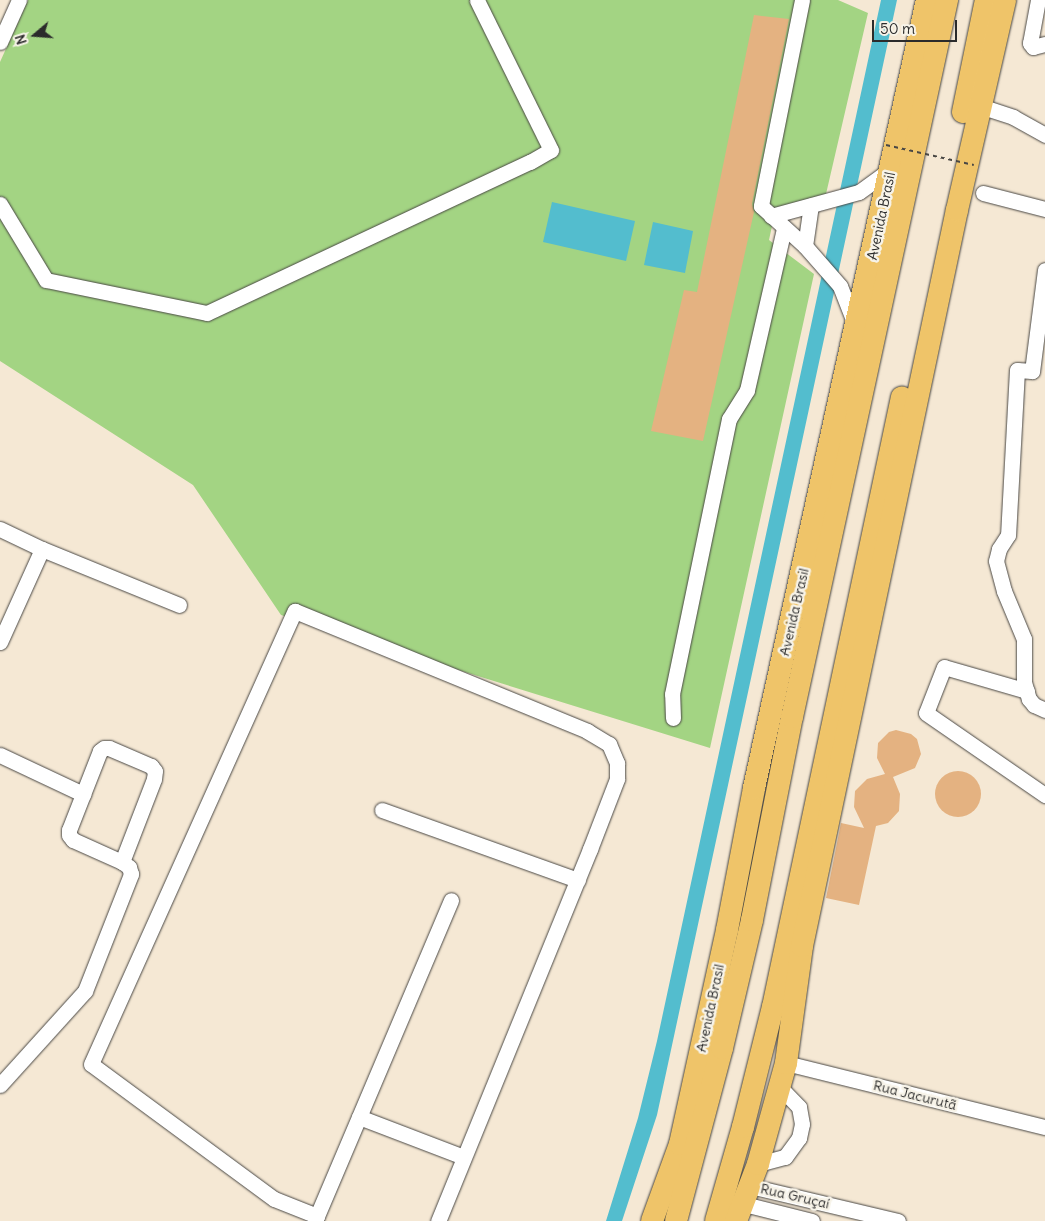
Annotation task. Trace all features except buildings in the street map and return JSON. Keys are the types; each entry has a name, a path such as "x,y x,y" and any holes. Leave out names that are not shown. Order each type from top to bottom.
{"highway":[{"name":"Avenida Brasil","path":"652,1221 680,1144 727,930 754,788 892,168 927,0"},
{"name":"Avenida Brasil","path":"676,1221 717,1067 743,956 792,717 947,0"},
{"path":"716,1221 751,1098 949,183 986,0"},
{"path":"981,24 993,0"},
{"path":"741,1208 758,1164 786,1063 802,946 980,106 1005,0"},
{"path":"727,930 792,717"},
{"path":"741,1208 736,1197 759,1111 786,971 789,926"}],"street":[{"path":"0,42 19,0"},
{"path":"0,204 46,280 207,313 530,162 551,150 476,0"},
{"path":"802,0 761,206 805,246 840,286 856,328"},
{"path":"1038,0 1030,45 1033,47 1045,44"},
{"path":"980,106 1013,117 1045,135"},
{"path":"771,216 859,192 892,168"},
{"path":"983,193 1045,209"},
{"path":"805,246 811,206"},
{"path":"672,718 672,694 729,419 747,390 784,228"},
{"path":"1045,270 1032,371 1017,370 1008,535 999,549 996,561 1004,591 1024,640 1024,682 1029,699 1034,705 1045,710"},
{"path":"0,529 178,605"},
{"path":"0,642 42,548"},
{"path":"438,1221 578,880 617,779 617,762 609,744 587,731 295,611 91,1064 274,1199 316,1219 451,900"},
{"path":"1027,691 944,667 926,713 1045,795"},
{"path":"0,1085 85,991 131,874 129,867 122,862 73,840 69,835 69,830 100,751 104,748 109,748 151,766 154,771 154,779 122,862"},
{"path":"0,755 83,794"},
{"path":"382,810 578,880"},
{"name":"Rua Jacurutã","path":"786,1063 1045,1127"},
{"path":"758,1164 785,1157 799,1138 802,1124 799,1107 780,1087"},
{"path":"359,1116 464,1157"},
{"name":"Rua Gruçaí","path":"741,1208 812,1221"},
{"name":"Rua Gruçaí","path":"741,1208 898,1221"}],"path":[{"path":"886,145 974,165"}],"green space":[{"path":"28,0 838,0 868,13 826,194 775,212 769,240 814,274 710,748 281,615 193,485 0,361 0,62"}],"water":[{"path":"881,0 897,0 657,1115 622,1221 606,1221 638,1118 657,1041"},
{"path":"552,202 635,221 626,261 543,242"},
{"path":"653,222 693,231 685,273 644,265"}]}
